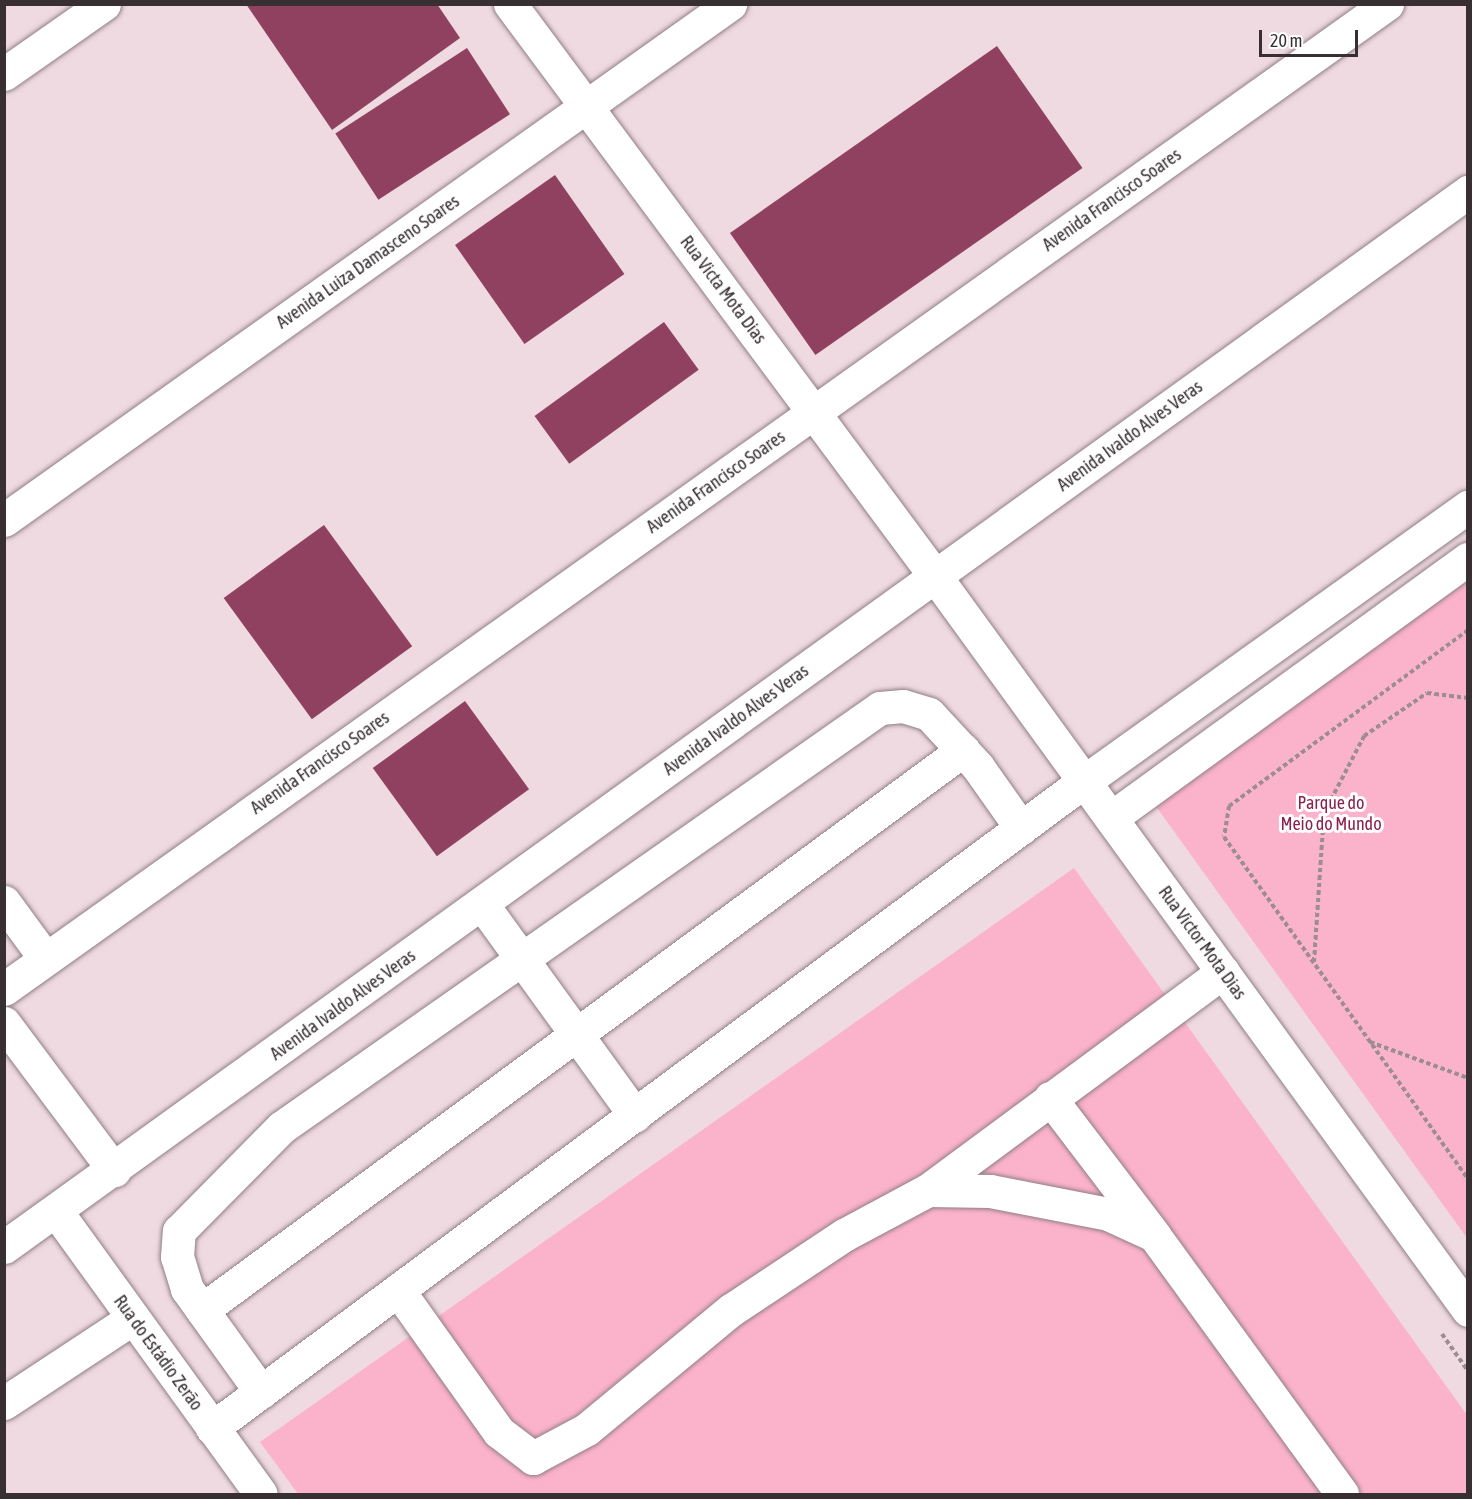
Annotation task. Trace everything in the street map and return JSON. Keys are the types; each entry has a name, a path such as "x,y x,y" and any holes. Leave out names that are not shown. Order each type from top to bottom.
{"street":[{"path":"4,74 104,4"},
{"name":"Rua Victa Mota Dias","path":"510,4 935,576"},
{"name":"Avenida Luiza Damasceno Soares","path":"4,520 730,4"},
{"name":"Avenida Francisco Soares","path":"4,989 1387,4"},
{"name":"Avenida Ivaldo Alves Veras","path":"4,1247 114,1170 1467,192"},
{"path":"212,1428 1084,781 1467,507"},
{"path":"1111,818 1467,559"},
{"name":"Rua Victor Mota Dias","path":"935,576 1467,1310"},
{"path":"261,1392 187,1289 177,1257 179,1231 282,1127 880,708 903,706 929,714 963,750 1021,828"},
{"path":"202,1310 963,750"},
{"path":"4,902 45,958"},
{"path":"482,904 635,1115"},
{"path":"398,1290 499,1432 533,1458 587,1429 731,1310 844,1235 928,1190 1223,972"},
{"path":"4,1023 114,1170"},
{"path":"1050,1098 1154,1235 1342,1494"},
{"path":"928,1190 990,1191 1108,1214 1154,1235"},
{"name":"Rua do Estádio Zerão","path":"56,1211 261,1494"},
{"path":"4,1403 133,1318"}],"path":[{"path":"1467,630 1229,806 1224,837 1467,1179"},
{"path":"1314,963 1314,899 1324,813 1364,736 1426,693 1467,698"},
{"path":"1368,1041 1467,1078"}],"green space":[{"name":"Parque do Meio do Mundo","path":"1467,540 1467,1238 1142,787"},
{"path":"1074,868 1467,1415 1468,1494 298,1494 260,1442"}],"building":[{"path":"246,4 437,4 460,38 332,130"},
{"path":"997,46 1082,168 815,355 730,233"},
{"path":"467,48 510,114 378,200 335,134"},
{"path":"555,175 624,274 524,344 455,245"},
{"path":"664,322 699,370 569,464 535,416"},
{"path":"324,525 412,646 312,719 224,598"},
{"path":"465,701 529,789 437,856 373,768"}]}
